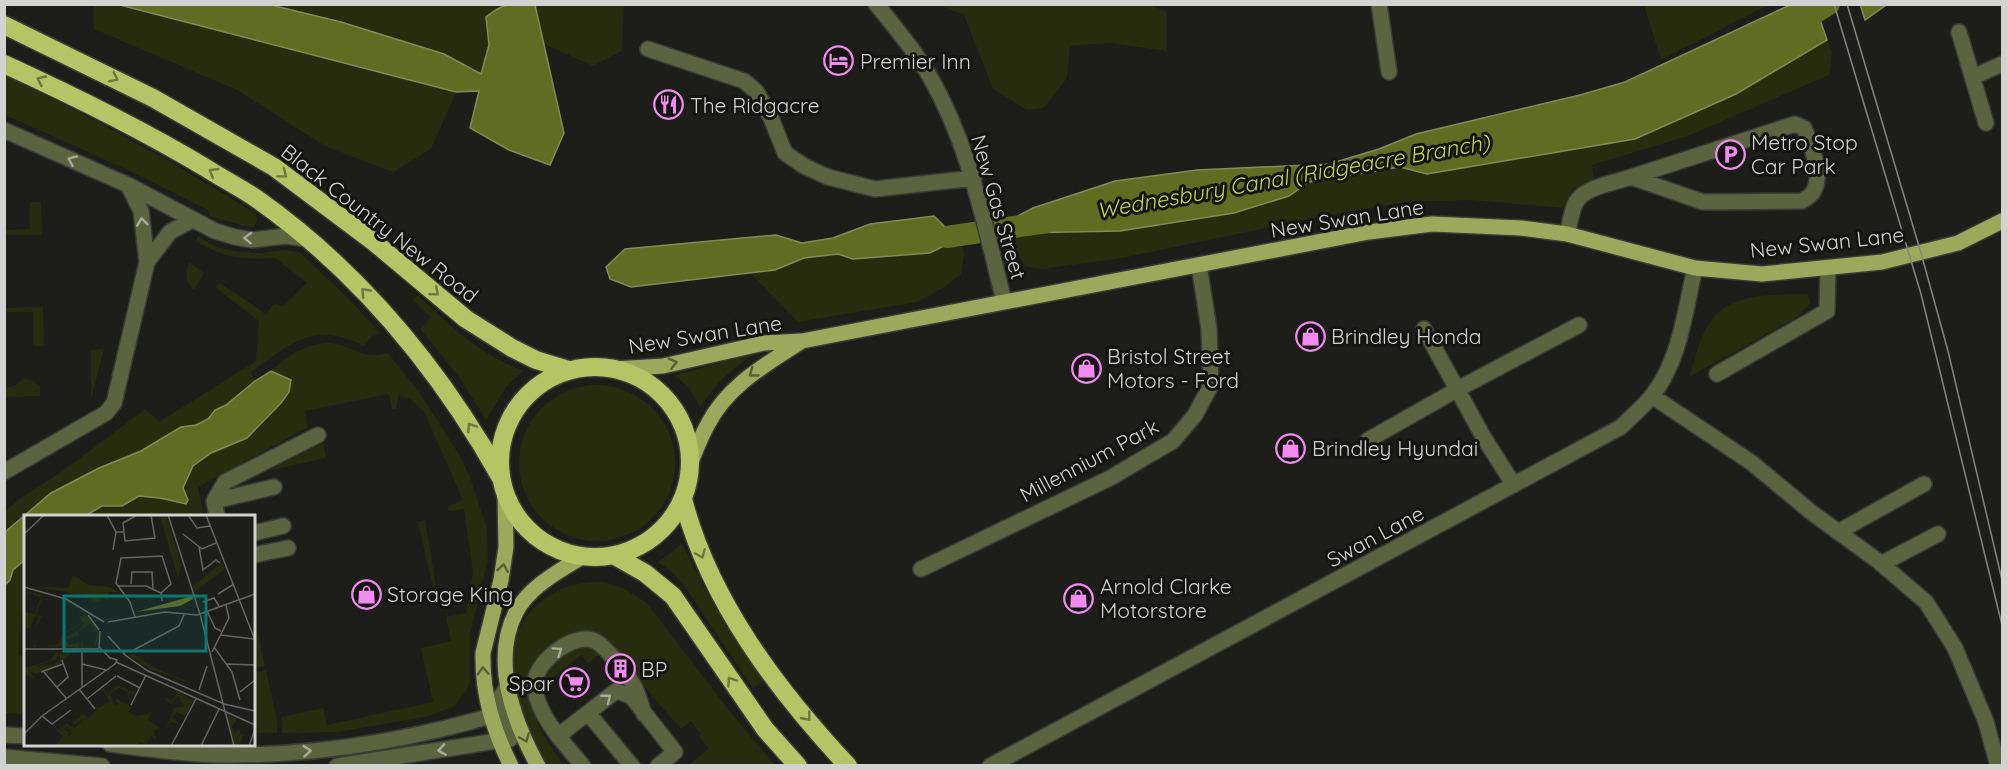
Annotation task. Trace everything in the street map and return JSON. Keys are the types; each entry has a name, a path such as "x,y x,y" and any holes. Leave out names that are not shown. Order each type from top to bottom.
{"highway":[{"name":"Black Country New Road","path":"4,25 153,98 274,167 374,242 466,319 512,348 536,360 568,370"},
{"path":"4,64 153,136 256,199 346,271 405,335 448,392 483,446 517,517 533,535 555,549 582,557 615,556 632,550 656,535 673,517 683,499 689,480 691,462 687,436 669,401 642,379 615,369 589,367 568,370 533,389 513,412 501,443 499,464 503,486"},
{"path":"683,499 691,530 711,577 731,611 767,668 828,744 848,765"},
{"path":"615,556 645,573 673,596 765,729 798,765"}],"main road":[{"name":"New Swan Lane","path":"615,369 663,366 764,343 802,341 1369,232 1432,224 1521,228 1567,234 1695,268 1762,274 1882,262 1958,243 2002,221"},
{"name":"New Swan Lane","path":"691,462 708,422 728,396 749,375 802,341"},
{"path":"503,486 506,547 501,580 483,653 484,681 502,713 529,748 538,765"},
{"path":"511,765 500,741 502,713 508,686 506,652 516,612 532,592 582,557"}],"street":[{"name":"New Gas Street","path":"876,4 928,74 954,125 974,178 1004,301"},
{"path":"1379,4 1389,72"},
{"path":"1959,32 1986,123"},
{"path":"648,49 744,81 756,91 771,118 785,153 804,166 828,177 875,189 974,178"},
{"path":"1972,77 2002,64"},
{"path":"1567,234 1576,202 1587,192 1631,177 1795,124 1804,128 1818,178 1813,193 1802,201 1703,202 1631,177"},
{"path":"4,130 128,185 215,231 252,240 286,236 307,239"},
{"path":"4,472 106,414 114,403 147,262 141,211 128,185"},
{"path":"147,262 170,232 192,220"},
{"name":"Millennium Park","path":"921,569 1110,478 1173,441 1195,415 1211,385 1209,329 1199,265"},
{"name":"Swan Lane","path":"990,765 1621,427 1652,396 1665,375 1676,349 1695,268"},
{"path":"1717,375 1827,311 1828,268"},
{"path":"1368,440 1579,325"},
{"path":"1424,329 1484,438 1514,485"},
{"path":"1652,396 1752,463 1926,602 1954,648 1986,722 1998,765"},
{"path":"217,515 214,501 225,482 318,435"},
{"path":"1838,532 1924,484"},
{"path":"214,501 274,487"},
{"path":"255,533 283,526"},
{"path":"1881,564 1938,534"},
{"path":"255,555 288,548"},
{"path":"582,765 544,716 537,695 535,682 538,670 549,658 576,639 595,640 633,683 644,714"},
{"path":"558,736 616,691 631,696 675,752 661,765"},
{"path":"125,746 260,760 354,746 469,724 502,713"},
{"path":"588,713 632,765"},
{"path":"4,735 24,736"},
{"path":"337,765 358,765 500,741"},
{"path":"354,746 358,765"},
{"path":"4,757 102,765"}],"shaded area":[{"path":"1644,4 1768,5 1661,60"},
{"path":"94,5 120,5 456,92 431,149 393,172 325,146 237,90 94,29"},
{"path":"271,5 505,5 486,17 489,45 481,75 444,54 341,22"},
{"path":"535,5 624,5 622,51 593,66 544,44"},
{"path":"939,5 1150,5 1167,12 1167,51 1110,43 1070,46 1067,78 1044,108 1027,110 993,89 964,15"},
{"path":"1827,40 1832,52 1829,75 1688,136 1592,165 1594,182 1573,188 1563,208 1472,200 1405,202 1324,216 1122,258 1042,269 1025,266 1014,248 1018,233 1120,231 1234,213 1289,196 1309,182 1400,167 1427,174 1635,139 1736,94"},
{"path":"5,76 70,107 164,158 256,214 257,221 253,227 248,227 209,216 208,210 128,170 5,115"},
{"path":"30,202 41,202 42,235 5,235 5,230 30,229"},
{"path":"198,236 216,247 238,252 260,253 283,250 299,252 349,299 380,333 371,337 364,346 346,338 331,335 317,335 291,344 251,372 255,381 252,385 226,405 215,410 208,419 196,426 181,427 141,451 99,468 51,493 5,532 5,511 145,409 159,422 256,361 259,321 216,288 217,285 220,283 266,314 274,304 283,306 307,283 275,258 234,257 196,241"},
{"path":"942,247 963,247 961,274 945,287 917,302 798,322 750,273 775,270 804,258 838,254 854,259 930,253"},
{"path":"189,262 204,273 194,290 187,277"},
{"path":"1807,294 1811,303 1797,317 1689,377 1705,330 1723,309 1733,303 1757,296"},
{"path":"418,295 466,339 492,356 523,371 506,387 486,420 459,377 420,329 431,318 413,300"},
{"path":"43,307 44,346 33,346 33,312 5,312 5,308"},
{"path":"320,344 337,344 370,355 388,353 419,392 460,456 470,477 487,529 488,559 470,634 468,688 455,706 429,716 339,732 282,733 281,717 323,708 327,725 433,702 421,648 451,641 446,617 466,613 473,572 464,509 449,511 447,507 463,500 424,412 410,399 399,395 396,409 392,409 389,394 305,411 308,427 198,487 203,511 201,515 87,515 103,506 122,506 139,496 186,504 188,500 183,488 193,466 211,453 247,438 291,380 271,371 297,351"},
{"path":"104,349 91,399 91,350"},
{"path":"758,352 726,376 700,407 690,389 675,375"},
{"path":"22,379 32,380 40,386 40,396 5,397 5,388 14,386"},
{"path":"597,385 612,386 627,391 652,408 669,433 674,448 674,478 669,493 652,518 627,535 612,540 597,541 582,540 567,535 542,518 525,493 520,478 519,463 520,448 525,433 542,408 567,391 582,386"},
{"path":"323,443 326,458 268,471"},
{"path":"425,520 436,586 433,587 418,522"},
{"path":"682,544 710,598 764,681 753,688 686,588 673,573 658,562"},
{"path":"24,561 24,613 22,613 19,655 24,656 24,714 5,713 4,585 10,580 13,570"},
{"path":"604,582 625,589 647,603 728,709 775,765 696,766 691,763 709,749 691,721 681,729 633,674 589,632 573,634 564,639 540,656 531,667 528,691 531,705 542,732 564,765 547,765 536,746 519,703 514,681 513,658 517,637 526,617 550,595 572,585"},
{"path":"255,621 265,666 255,668"},
{"path":"577,643 598,649 595,650 599,655 588,663 581,655 546,683 544,670"},
{"path":"266,670 277,720 277,733 255,733 255,673"}],"water":[{"path":"1792,4 1815,5 1827,40 1736,94 1635,139 1427,174 1400,167 1309,182 1289,196 1234,213 1120,231 1018,233 1012,219 1033,208 1115,181 1197,170 1329,164 1379,149 1416,134 1580,95 1625,82"},
{"path":"1860,4 1886,4 1886,5 1865,20"},
{"path":"120,5 271,5 341,22 444,54 481,74 489,45 486,17 504,6 535,5 564,133 550,165 509,150 470,128 479,91 456,92"},
{"path":"934,216 946,228 942,247 930,253 853,259 838,254 804,258 775,270 631,287 610,279 606,267 625,249 776,235 802,243 833,238 870,224"},
{"path":"271,371 291,380 289,392 281,403 247,438 211,453 193,466 183,488 188,500 186,504 139,496 122,506 102,506 87,515 25,515 51,493 99,468 141,451 181,427 196,425 208,419 215,410 226,405"},
{"path":"24,516 24,561 13,570 10,580 5,585 5,532"}],"waterway":[{"name":"Wednesbury Canal (Ridgeacre Branch)","path":"1791,28 1829,4"},
{"name":"Wednesbury Canal (Ridgeacre Branch)","path":"947,237 1047,222"}],"tram line":[{"path":"1834,4 1921,294 2002,625"},
{"path":"1847,4 1948,351 2002,580"}],"place":[{"name":"Premier Inn","path":"839,61"},
{"name":"The Ridgacre","path":"669,105"},
{"name":"Metro Stop Car Park","path":"1730,154"},
{"name":"Brindley Honda","path":"1310,336"},
{"name":"Bristol Street Motors - Ford","path":"1086,368"},
{"name":"Brindley Hyundai","path":"1291,448"},
{"name":"Storage King","path":"366,594"},
{"name":"Arnold Clarke Motorstore","path":"1079,598"},
{"name":"BP","path":"620,669"},
{"name":"Spar","path":"575,683"}]}
